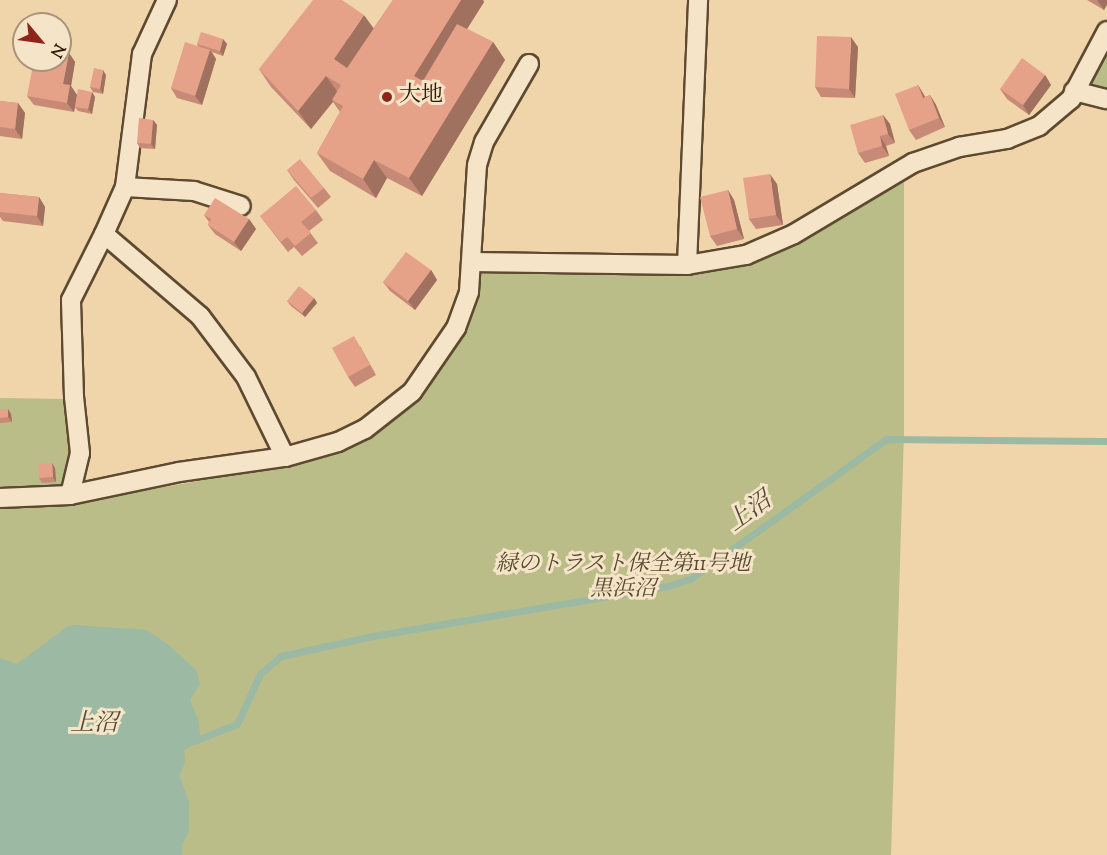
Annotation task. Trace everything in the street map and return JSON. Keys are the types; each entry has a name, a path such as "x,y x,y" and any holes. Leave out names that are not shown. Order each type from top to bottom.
{"street":[{"path":"70,495 80,453 74,397 71,300 125,187 142,54 167,0"},
{"path":"687,265 698,0"},
{"path":"472,262 687,265 746,255 794,234 912,163 959,147 1007,139 1039,126 1071,99 1107,31"},
{"path":"0,498 70,495 179,472 285,458 338,442 366,429 412,392 456,328 469,292 477,165 484,142 529,64"},
{"path":"1074,91 1107,99"},
{"path":"125,187 194,190 241,206"},
{"path":"104,234 200,316 246,377 285,458"}],"green space":[{"path":"1107,39 1107,92 1090,88 1086,78"},
{"name":"緑のトラスト保全第11号地 黒浜沼","path":"904,177 904,433 891,855 0,855 0,508 84,501 279,467 323,455 395,416 471,302 481,271 694,271"},
{"path":"0,398 69,399 74,455 66,486 0,492"}],"water":[{"name":"上沼","path":"68,626 147,630 170,646 196,670 200,684 190,700 198,719 201,741 184,750 185,762 180,776 189,803 189,831 182,845 182,855 0,855 0,658 17,664"}],"building":[{"name":"大地","path":"313,0 342,0 364,15 334,59 347,68 393,0 461,0 414,76 423,81 457,24 493,42 409,178 374,160 363,179 317,153 343,106 332,100 341,85 326,76 298,111 259,69"},
{"path":"201,32 223,39 220,51 197,44"},
{"path":"817,36 851,37 849,89 815,87"},
{"path":"185,42 210,50 195,96 171,88"},
{"path":"1022,58 1045,75 1023,105 1000,89"},
{"path":"94,68 103,70 100,89 90,87"},
{"path":"32,72 65,72 63,84 70,85 67,103 27,96"},
{"path":"918,85 923,98 930,95 939,118 909,130 895,94"},
{"path":"78,89 92,92 88,109 75,107"},
{"path":"0,101 18,103 15,129 0,127"},
{"path":"883,115 888,134 880,136 882,146 858,153 850,125"},
{"path":"139,118 153,120 151,144 137,143"},
{"path":"300,159 324,188 311,198 287,170"},
{"path":"770,174 776,215 749,219 743,178"},
{"path":"296,186 316,210 301,222 311,233 295,246 287,237 281,242 260,216"},
{"path":"728,190 737,229 710,236 700,197"},
{"path":"0,193 39,197 37,216 0,212"},
{"path":"215,198 249,219 234,242 208,225 211,219 204,215"},
{"path":"406,252 431,270 408,301 383,282"},
{"path":"299,286 314,298 302,313 287,301"},
{"path":"354,336 370,365 348,377 332,348"},
{"path":"0,409 8,409 8,417 0,418"},
{"path":"52,463 53,477 39,478 38,464"}],"waterway":[{"name":"上沼","path":"194,741 237,724 260,674 281,656 373,636 668,586 692,578 886,439 1107,441"}],"place":[{"name":"大地","path":"387,97"}]}
